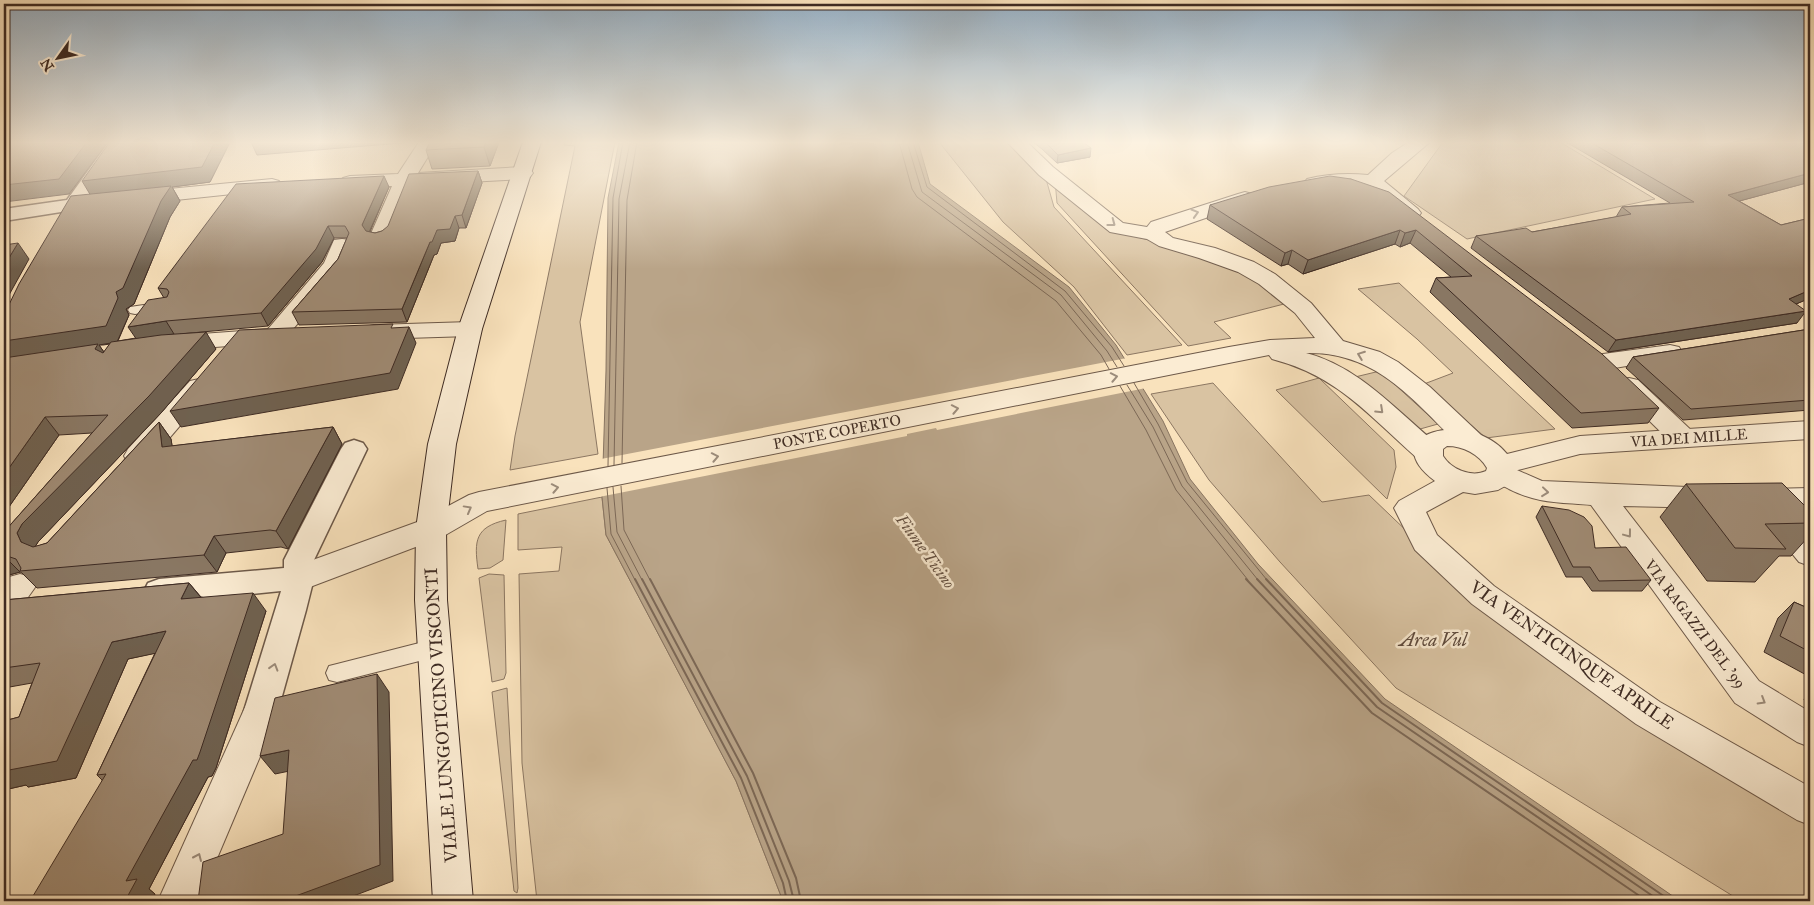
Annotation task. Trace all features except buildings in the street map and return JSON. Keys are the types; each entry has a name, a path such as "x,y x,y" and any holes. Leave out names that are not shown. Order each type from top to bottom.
{"street":[{"path":"58,231 83,204 96,184"},
{"path":"122,200 248,186 282,184"},
{"path":"380,238 402,184"},
{"name":"VIALE LUNGOTICINO VISCONTI","path":"446,899 435,648 431,600 431,529 442,444 470,329 520,184"},
{"path":"1062,184 1117,228 1153,234 1166,242 1207,253 1246,267 1267,279 1302,308 1333,346 1334,362 1343,378"},
{"path":"1298,185 1304,184"},
{"path":"1376,184 1430,227"},
{"path":"1153,234 1158,226 1182,217 1263,193"},
{"path":"4,215 83,204"},
{"path":"276,336 334,265 342,244"},
{"path":"353,333 470,329"},
{"path":"165,345 305,334"},
{"path":"124,471 172,420 240,338"},
{"name":"PONTE COPERTO","path":"299,578 431,529 479,502 508,498 1277,346 1333,346 1361,354 1388,366 1489,456"},
{"path":"1284,355 1321,352 1333,346"},
{"path":"1682,437 1595,356 1689,349"},
{"path":"1250,350 1308,361 1343,378 1430,458 1438,470 1459,481 1470,484 1490,482 1497,478 1489,456"},
{"name":"VIA DEI MILLE","path":"1489,456 1682,437 1808,432"},
{"path":"1409,508 1430,458 1429,446 1441,438 1461,438 1538,491 1599,495 1760,499 1810,498"},
{"path":"178,901 260,714 299,578 299,560 354,449"},
{"path":"1409,508 1459,481"},
{"name":"VIA RAGAZZI DEL '99","path":"1599,495 1747,692 1810,730"},
{"path":"1760,499 1810,554"},
{"name":"VIA VENTICINQUE APRILE","path":"1409,508 1426,542 1483,595 1648,713 1810,808"},
{"path":"132,593 299,578"}],"lane":[{"path":"135,310 168,306"},
{"path":"337,673 435,648"}],"green space":[{"path":"567,184 607,184 580,322 598,454 510,470 515,436"},
{"path":"973,184 1047,184 1054,207 1182,345 1127,355 1074,287 1003,222"},
{"path":"1055,184 1060,184 1118,232 1168,245 1244,269 1273,288 1284,304 1214,322 1231,338 1188,346 1057,203"},
{"path":"1412,184 1630,184 1655,199 1467,239 1404,196"},
{"path":"1399,283 1555,429 1486,438 1424,384 1453,373 1417,339 1358,289"},
{"path":"1380,371 1438,424 1413,431 1355,377"},
{"path":"1319,378 1394,450 1396,467 1387,499 1276,390"},
{"name":"Area Vul","path":"1213,383 1322,502 1369,495 1480,601 1656,728 1810,816 1810,901 1741,901 1396,688 1280,562 1209,480 1151,394"},
{"path":"602,497 606,535 736,781 783,901 537,901 522,763 519,574 559,571 562,547 518,550 518,514"},
{"path":"506,520 503,560 490,568 478,569 476,551 482,531"},
{"path":"489,574 504,575 506,673 504,679 492,682 479,578"},
{"path":"507,688 517,893 514,891 492,692"}],"water":[{"name":"Fiume Ticino","path":"611,184 930,184 1069,287 1116,345 1163,421 1190,479 1258,564 1385,699 1680,901 783,901 736,781 606,535 602,497 608,198"}],"pier":[{"path":"1127,358 1146,388 937,430 936,428 907,434 907,436 599,497 601,459"}]}
